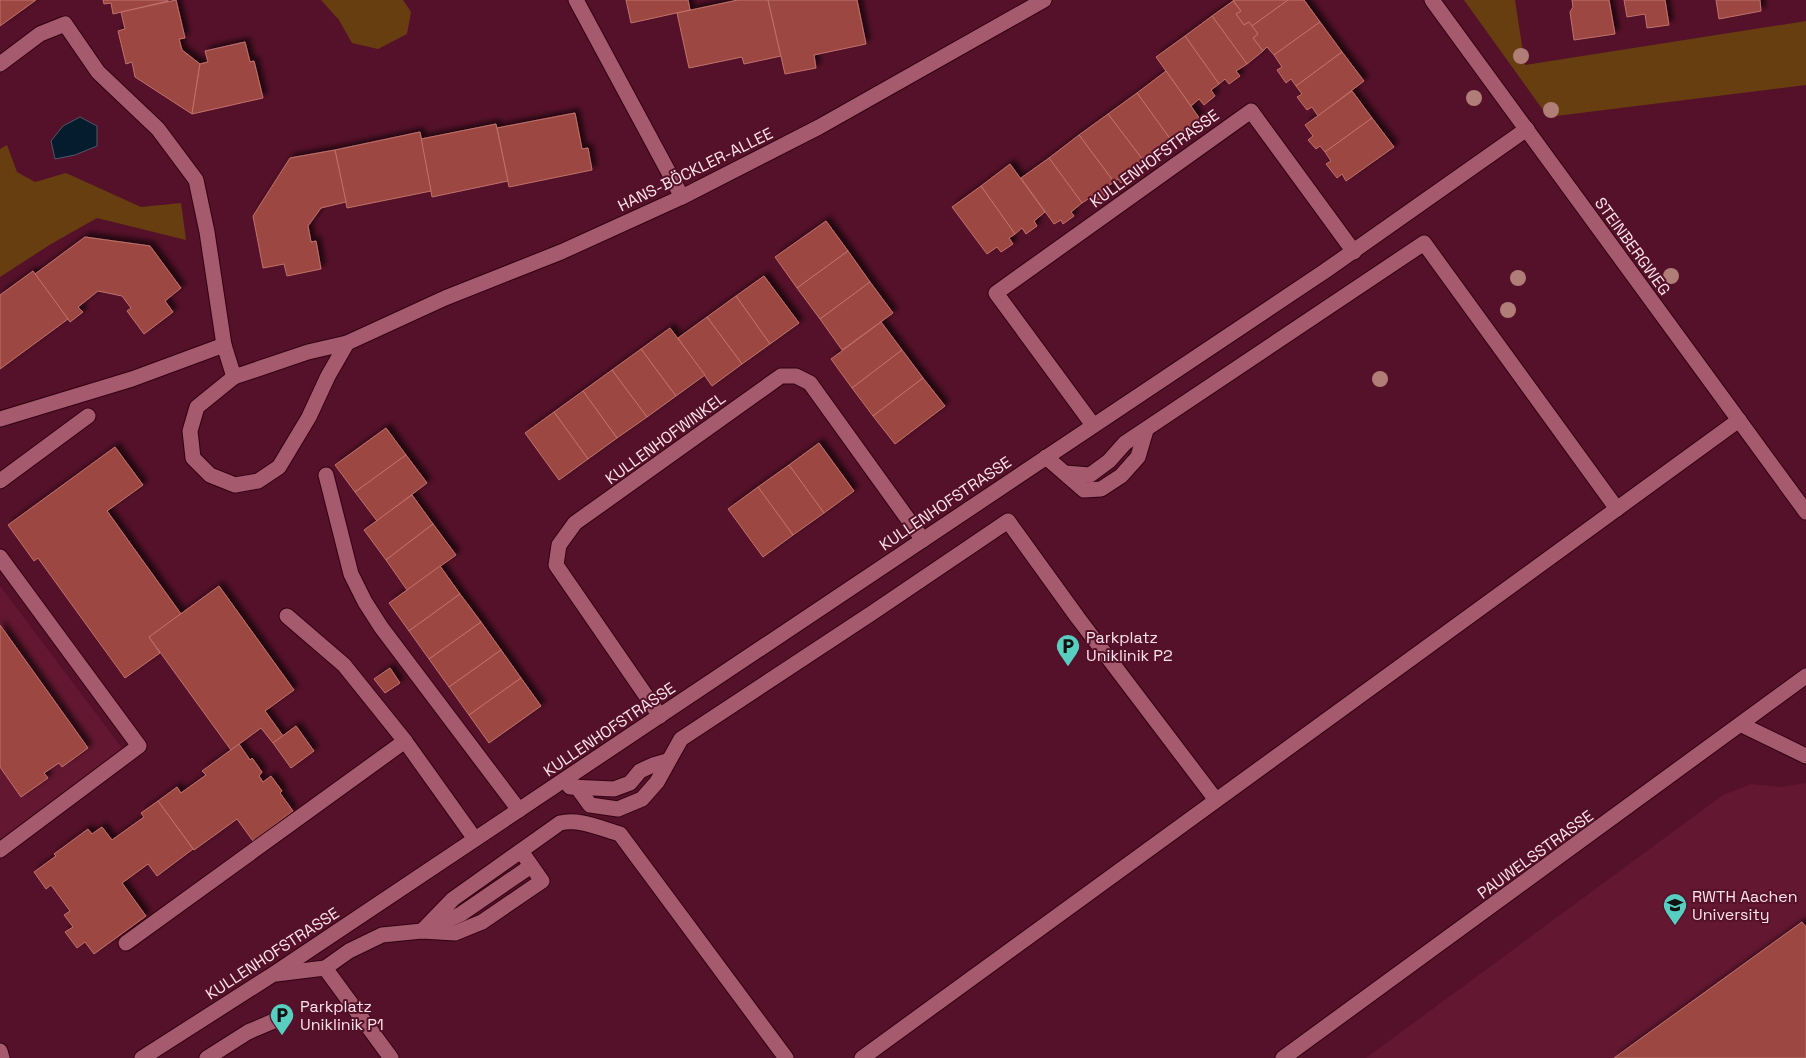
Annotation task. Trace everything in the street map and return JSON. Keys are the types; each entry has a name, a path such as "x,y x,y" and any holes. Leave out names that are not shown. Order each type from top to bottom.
{"street":[{"path":"576,0 682,197"},
{"name":"HANS-BÖCKLER-ALLEE","path":"347,343 328,376 309,417 279,467 258,481 236,485 210,475 194,458 190,431 197,407 234,377 308,352 347,343 445,298 561,252 682,197 819,128 1044,0"},
{"name":"STEINBERGWEG","path":"1432,0 1806,512"},
{"path":"0,64 40,34 65,24 98,72 158,129 196,180 207,232 224,345 234,377"},
{"name":"KULLENHOFSTRASSE","path":"1093,425 996,292 1251,111 1354,252"},
{"name":"KULLENHOFSTRASSE","path":"142,1058 272,975 1354,252 1527,129"},
{"path":"1046,457 1064,473 1090,475 1109,461 1125,443 1424,243 1617,508"},
{"path":"0,419 132,379 224,345"},
{"name":"KULLENHOFWINKEL","path":"660,716 556,565 559,545 576,523 781,376 796,376 810,383 923,540"},
{"path":"0,481 88,416"},
{"path":"862,1058 1739,420"},
{"path":"326,475 351,574 365,602 519,810"},
{"path":"551,788 559,786 577,787 590,805 618,809 642,799 657,782 667,761 681,739 1008,521 1078,618 1216,800"},
{"path":"0,557 139,746 0,850"},
{"path":"287,616 344,665 405,741 475,839"},
{"name":"PAUWELSSTRASSE","path":"1283,1058 1742,725 1806,676"},
{"path":"1742,725 1806,756"},
{"path":"126,943 405,741"},
{"path":"422,931 453,899 560,823 569,821 620,834 786,1058"},
{"path":"272,975 325,968 349,951 382,935 422,931 455,933 482,922 542,881 521,851"},
{"path":"422,931 461,914 531,866"},
{"path":"325,968 391,1058"},
{"path":"207,1058 248,1032 276,1020"},
{"path":"0,1051 2,1058"}],"shaded area":[{"path":"321,0 403,0 411,12 407,34 378,49 352,43 339,20"},
{"path":"1464,0 1515,0 1525,65 1806,21 1806,85 1548,117"},
{"path":"7,145 17,172 35,182 66,173 141,207 181,203 186,240 97,218 51,244 0,277 0,149"},
{"path":"0,586 124,751 0,846"},
{"name":"RWTH Aachen University","path":"1806,783 1806,1058 1366,1058 1723,795 1751,784 1781,787"}],"water":[{"path":"80,117 97,126 97,146 75,155 55,159 51,141 63,126"}],"building":[{"path":"0,0 36,0 0,26"},
{"path":"103,0 168,1 113,14 111,3 104,4"},
{"path":"176,0 185,38 179,39 182,50 200,64 192,114 135,77 132,62 126,64 118,31 125,29 121,12"},
{"path":"626,0 688,0 690,10 631,23"},
{"path":"738,0 768,0 781,56 744,64 742,57 689,68 677,13"},
{"path":"768,0 857,0 866,44 814,55 816,68 785,74"},
{"path":"1233,0 1288,0 1252,26 1249,22 1244,25 1236,14 1241,11"},
{"path":"1288,0 1304,0 1320,22 1274,55 1267,47 1263,51 1253,38 1258,34 1252,26"},
{"path":"1572,0 1609,0 1615,34 1574,40 1570,12 1573,7"},
{"path":"1624,0 1665,0 1669,25 1647,28 1645,14 1627,17"},
{"path":"1716,0 1760,0 1761,11 1719,19"},
{"path":"1233,1 1241,11 1236,14 1244,25 1249,22 1258,34 1253,38 1263,51 1247,64 1212,16"},
{"path":"1212,16 1247,64 1236,71 1240,76 1229,84 1225,79 1219,84 1185,36"},
{"path":"1320,22 1342,52 1296,86 1291,79 1286,83 1277,70 1282,67 1274,55"},
{"path":"1185,36 1219,84 1211,90 1215,96 1204,105 1199,99 1191,106 1156,57"},
{"path":"245,42 250,62 254,61 263,98 192,114 200,64 208,62 205,51"},
{"path":"1342,52 1364,81 1318,116 1312,107 1307,110 1297,97 1302,94 1296,86"},
{"path":"1166,71 1200,119 1188,128 1191,133 1181,140 1178,135 1171,140 1137,93"},
{"path":"1352,91 1372,118 1325,152 1320,146 1316,149 1308,140 1313,136 1305,125"},
{"path":"1137,93 1171,140 1165,145 1168,150 1155,159 1151,154 1143,160 1108,114"},
{"path":"575,113 582,149 588,148 592,170 509,187 497,128"},
{"path":"1108,114 1143,160 1130,170 1133,174 1121,183 1118,179 1114,182 1079,135"},
{"path":"1372,118 1394,147 1346,181 1342,174 1337,178 1326,164 1331,161 1325,152"},
{"path":"496,124 508,181 432,197 421,139"},
{"path":"420,132 431,191 347,208 335,150"},
{"path":"1079,135 1114,182 1107,187 1110,192 1096,202 1093,196 1082,203 1049,158"},
{"path":"335,150 346,202 321,208 308,226 311,242 316,241 321,269 287,276 284,264 263,268 253,216 290,158"},
{"path":"1049,158 1082,203 1071,212 1074,216 1063,224 1061,220 1054,224 1021,178"},
{"path":"1010,164 1045,212 1034,221 1037,226 1026,234 1022,228 1015,234 981,186"},
{"path":"981,186 1015,234 1009,238 1013,244 1001,252 997,247 987,254 952,207"},
{"path":"826,221 848,251 797,288 775,257"},
{"path":"85,237 150,246 181,288 165,301 173,312 144,334 127,311 131,308 122,296 98,291 78,307 83,312 70,322 35,274"},
{"path":"848,251 870,282 820,319 797,288"},
{"path":"33,271 68,319 0,369 0,295"},
{"path":"764,276 799,323 770,344 736,296"},
{"path":"870,282 893,313 842,350 820,319"},
{"path":"736,296 770,344 742,364 707,317"},
{"path":"707,317 742,364 712,386 678,338"},
{"path":"881,322 902,350 852,388 831,359"},
{"path":"670,328 705,375 676,396 641,349"},
{"path":"641,349 676,396 647,417 612,370"},
{"path":"902,350 923,378 873,416 852,388"},
{"path":"612,370 647,417 617,438 583,391"},
{"path":"923,378 945,406 895,444 873,416"},
{"path":"583,391 617,438 588,459 554,412"},
{"path":"554,412 588,459 559,480 525,433"},
{"path":"386,428 406,455 355,492 335,465"},
{"path":"819,443 854,491 824,513 789,465"},
{"path":"115,447 143,485 107,511 181,614 149,637 160,653 125,678 38,558 34,561 8,525"},
{"path":"406,455 427,483 377,521 355,492"},
{"path":"789,465 824,513 793,535 758,487"},
{"path":"758,487 793,535 763,557 728,509"},
{"path":"412,495 433,524 386,560 364,530"},
{"path":"433,524 456,555 407,590 386,560"},
{"path":"440,566 460,594 409,631 389,603"},
{"path":"219,586 294,690 265,711 283,736 273,743 261,728 231,750 149,637"},
{"path":"460,594 481,622 429,659 409,631"},
{"path":"481,622 501,650 449,687 429,659"},
{"path":"0,625 88,748 62,767 59,763 44,773 48,778 21,797 0,767"},
{"path":"501,650 521,678 469,715 449,687"},
{"path":"390,668 400,683 385,693 374,679"},
{"path":"521,678 541,706 489,743 469,715"},
{"path":"296,726 314,751 291,768 273,743"},
{"path":"239,744 250,760 252,758 262,772 259,776 263,782 271,776 293,811 253,841 237,819 194,850 158,801 177,787 181,793 206,775 202,771"},
{"path":"158,801 193,849 157,876 148,864 122,883 146,916 94,954 85,942 77,948 65,932 73,927 64,915 70,911 51,885 46,889 34,872 56,856 54,854 88,829 92,834 102,827 112,840 144,817 141,813"},
{"path":"1802,922 1806,927 1806,1058 1614,1058"}],"place":[{"name":"Parkplatz Uniklinik P2","path":"1068,667"},
{"name":"RWTH Aachen University","path":"1675,926"},
{"name":"Parkplatz Uniklinik P1","path":"282,1036"}]}
